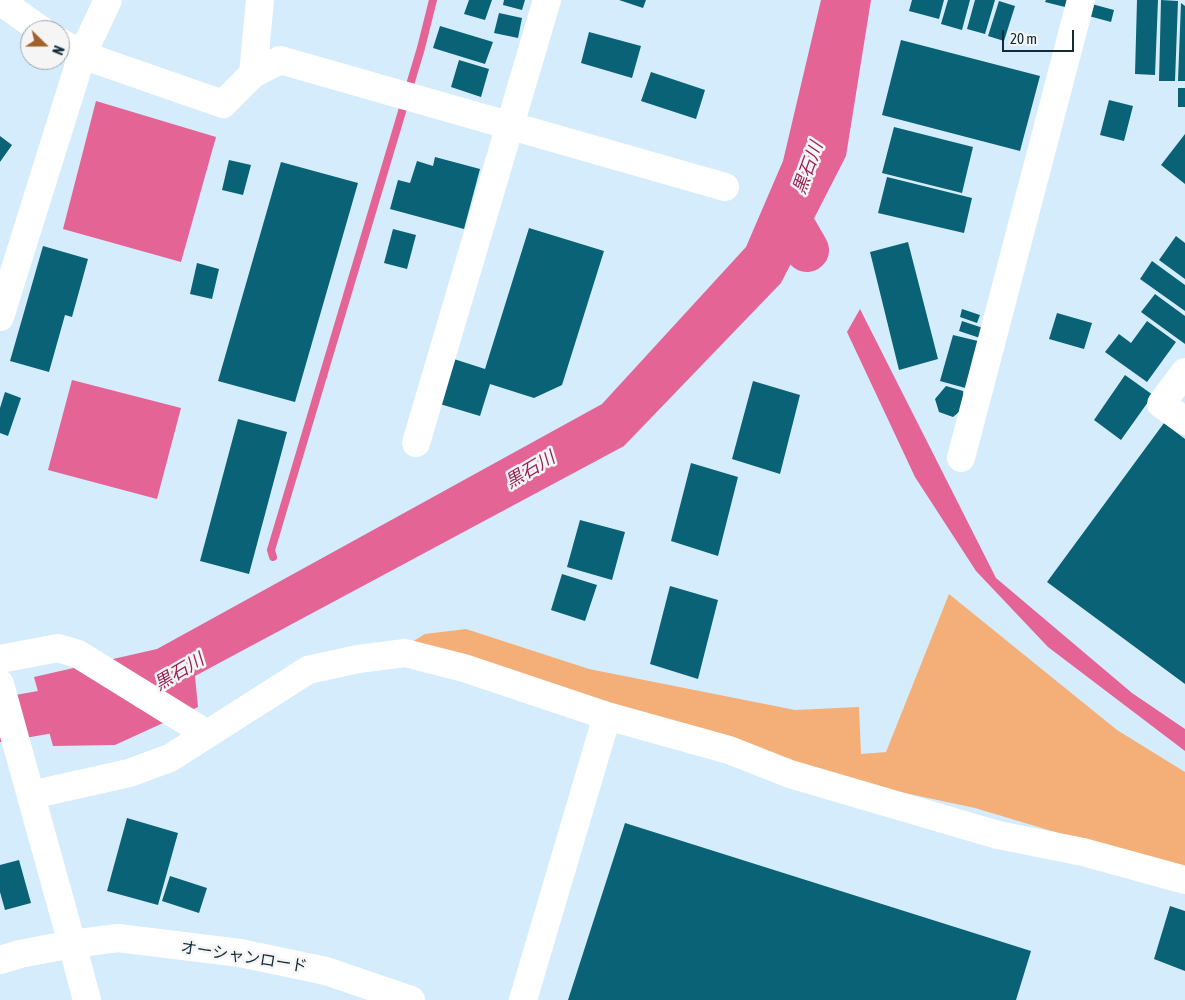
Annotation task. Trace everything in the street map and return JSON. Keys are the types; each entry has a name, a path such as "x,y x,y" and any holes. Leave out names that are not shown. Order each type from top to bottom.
{"street":[{"path":"0,317 10,246 71,48 108,0"},
{"path":"253,74 260,0"},
{"path":"416,443 547,0"},
{"path":"961,458 1080,0"},
{"path":"0,1 26,20"},
{"path":"71,48 223,104 253,74 280,60 725,187"},
{"path":"1185,372 1162,404 1185,421"},
{"path":"0,659 58,648 78,654 208,734"},
{"path":"31,795 129,773 170,758 308,670 358,659 405,653 464,668 607,716 729,750 790,774 998,835 1083,852 1185,880"},
{"path":"0,684 87,1000"},
{"path":"523,1000 607,716"},
{"name":"オーシャンロード","path":"0,960 20,954 72,944 118,938 240,953 326,971 411,1000"}],"shaded area":[{"path":"949,594 1117,730 1185,772 1185,871 975,808 825,776 404,647 425,634 466,629 589,669 795,710 859,707 861,754 886,752"}],"water":[{"path":"821,0 871,0 846,156 781,283 624,446 195,676 198,707 115,745 53,746 34,677 157,649 602,404 746,247 783,161"},
{"path":"96,101 216,137 181,262 63,229"},
{"path":"860,309 996,578 1132,693 1185,729 1185,751 1048,647 976,571 915,477 847,332"},
{"path":"72,380 181,408 157,499 48,470"}],"building":[{"path":"469,0 492,0 485,20 464,14"},
{"path":"504,0 525,0 522,10 503,5"},
{"path":"619,0 646,0 643,8"},
{"path":"912,0 944,0 939,19 909,11"},
{"path":"948,0 970,0 962,30 941,24"},
{"path":"975,0 995,0 985,34 967,29"},
{"path":"1046,0 1072,0 1069,8 1045,2"},
{"path":"1137,0 1158,0 1155,75 1135,74"},
{"path":"1161,0 1178,1 1175,81 1159,81"},
{"path":"999,1 1015,6 1004,41 988,36"},
{"path":"1088,3 1114,10 1111,22 1085,15"},
{"path":"1181,3 1185,6 1185,81 1178,81"},
{"path":"499,13 522,18 518,38 494,33"},
{"path":"440,26 493,42 485,64 433,48"},
{"path":"589,32 641,46 632,78 581,63"},
{"path":"901,40 1040,76 1020,151 882,115"},
{"path":"459,60 489,69 481,97 451,87"},
{"path":"651,72 705,90 696,119 641,101"},
{"path":"1178,88 1185,88 1185,107 1178,107"},
{"path":"1109,100 1133,106 1124,141 1100,135"},
{"path":"894,127 973,147 962,193 882,173"},
{"path":"1185,134 1185,184 1161,165"},
{"path":"0,136 12,145 0,162"},
{"path":"435,157 480,169 464,229 390,209 398,180 410,183 417,161 433,166"},
{"path":"229,160 251,165 243,195 222,190"},
{"path":"281,162 358,183 295,402 218,381"},
{"path":"887,177 972,198 964,233 878,213"},
{"path":"529,228 604,251 562,385 534,398 490,384 480,416 440,404 454,359 485,369"},
{"path":"393,229 416,235 407,269 384,263"},
{"path":"1176,236 1185,243 1185,279 1159,260"},
{"path":"908,242 938,359 899,370 870,252"},
{"path":"43,246 88,259 72,317 65,315 49,372 10,361"},
{"path":"1152,261 1185,285 1185,311 1140,279"},
{"path":"197,263 219,269 212,299 190,294"},
{"path":"1155,294 1185,316 1185,344 1141,312"},
{"path":"962,309 980,315 977,323 960,317"},
{"path":"1057,313 1092,323 1084,349 1049,339"},
{"path":"962,321 983,328 980,338 959,331"},
{"path":"1147,321 1176,342 1147,382 1105,352 1119,334 1131,343"},
{"path":"953,335 982,342 969,389 940,381"},
{"path":"1125,375 1153,395 1121,440 1094,420"},
{"path":"753,381 800,395 780,474 732,459"},
{"path":"946,386 963,391 965,407 953,417 939,412 935,399"},
{"path":"5,392 21,398 8,436 0,433 0,408"},
{"path":"238,419 287,432 249,574 200,561"},
{"path":"1164,423 1185,439 1185,684 1047,582"},
{"path":"691,463 738,477 718,556 671,541"},
{"path":"580,520 625,532 612,580 567,567"},
{"path":"562,574 597,585 585,621 551,610"},
{"path":"670,586 718,600 698,679 650,664"},
{"path":"127,818 178,833 158,905 107,891"},
{"path":"625,823 1031,951 1016,1000 568,1000"},
{"path":"19,860 31,903 5,910 0,892 0,865"},
{"path":"170,876 207,888 199,913 162,901"},
{"path":"1170,906 1185,911 1185,971 1154,959"}],"waterway":[{"path":"273,557 271,550 421,48 433,0"},
{"path":"789,219 807,250"},
{"name":"黒石川","path":"0,720 102,702"}]}
